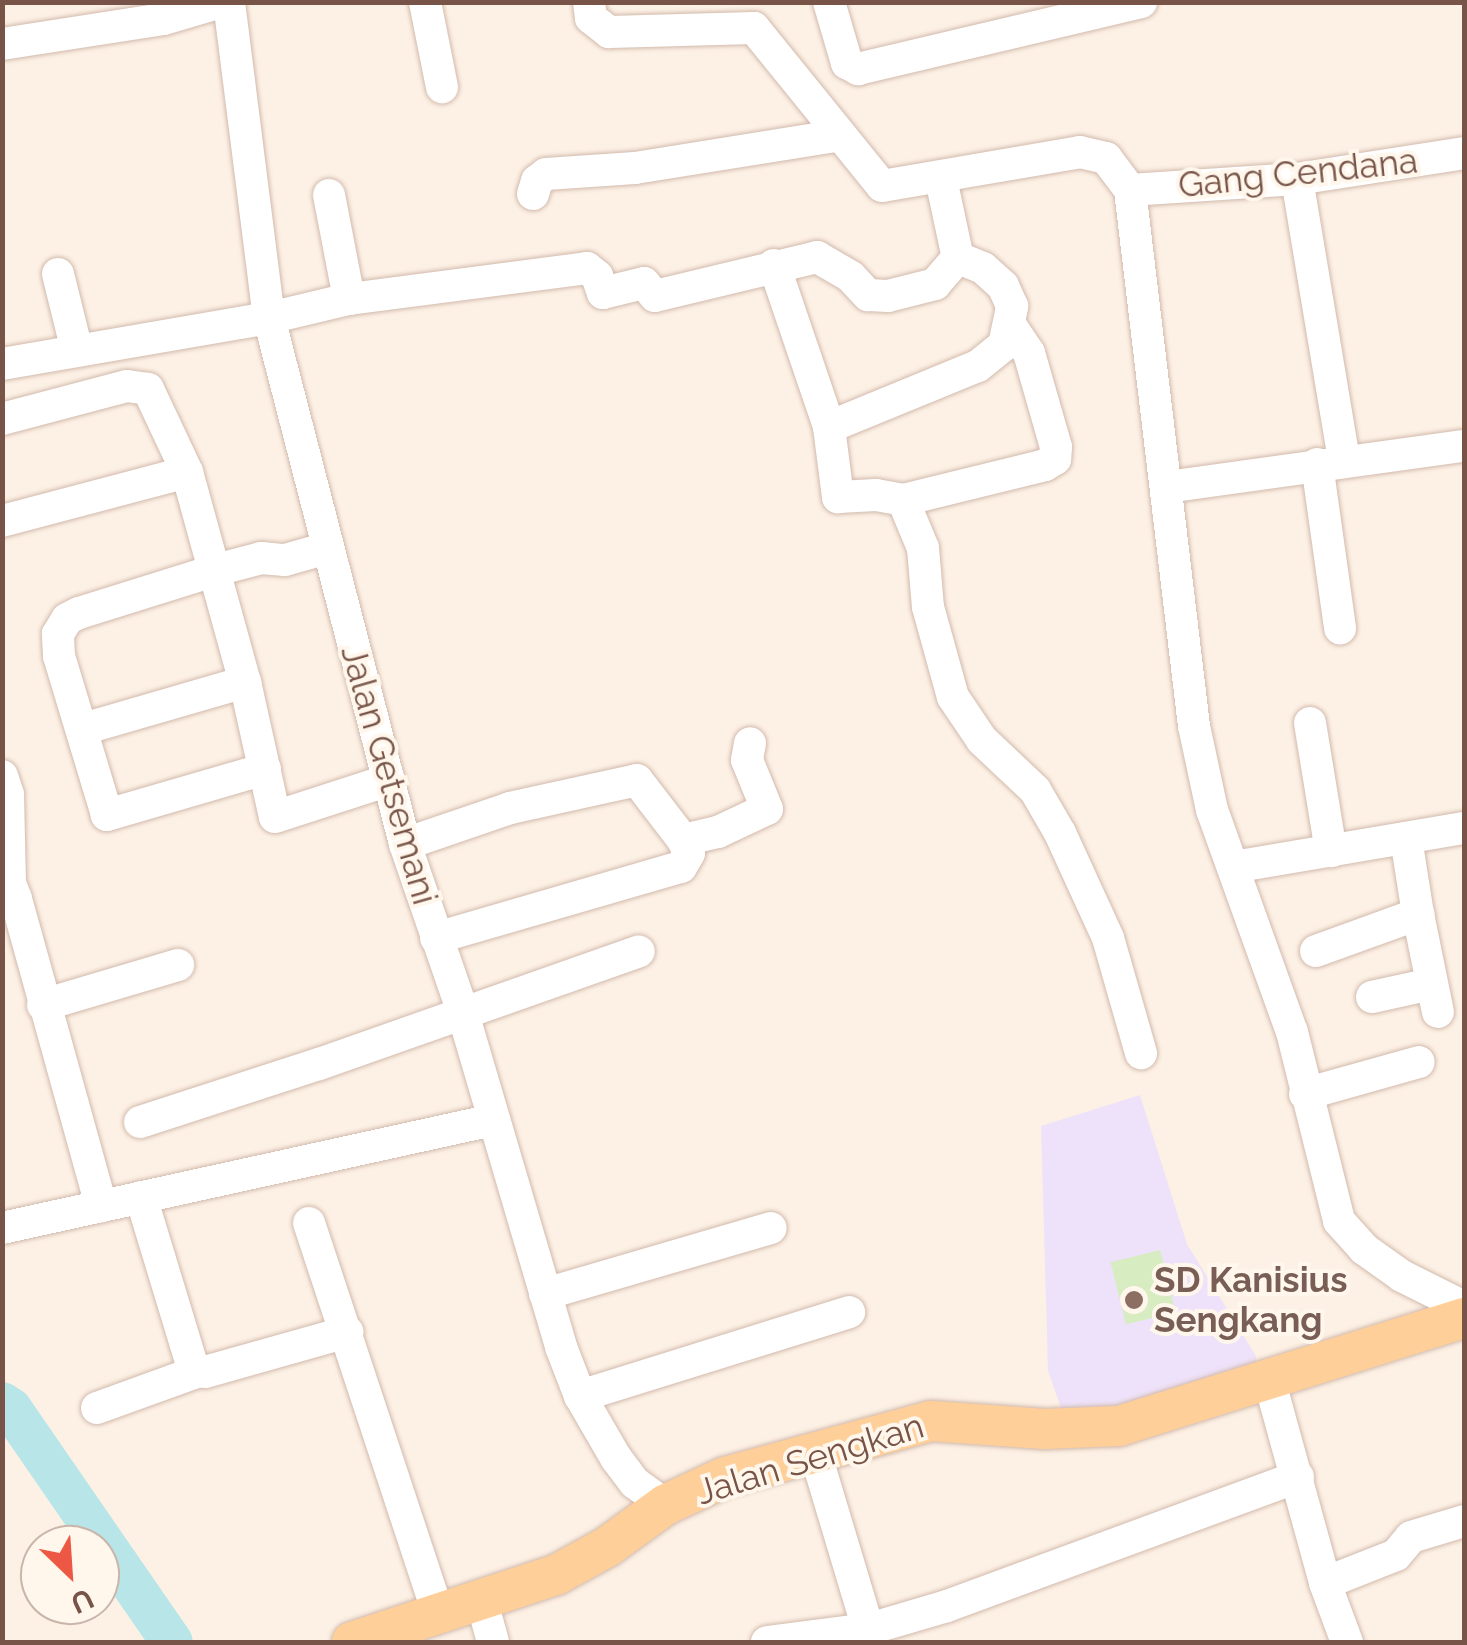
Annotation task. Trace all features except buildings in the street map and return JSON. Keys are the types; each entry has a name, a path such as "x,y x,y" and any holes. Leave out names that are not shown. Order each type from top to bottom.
{"main road":[{"name":"Jalan Sengkan","path":"352,1642 482,1602 584,1561 665,1505 725,1477 931,1421 1044,1429 1119,1426 1464,1318"}],"street":[{"path":"2,44 164,19 221,2"},
{"name":"Jalan Getsemani","path":"229,2 269,318 405,844 462,1010 545,1294 580,1396 616,1458 635,1482 665,1505"},
{"path":"424,2 442,87"},
{"path":"590,2 591,18 609,32 754,28 764,35 882,186 1080,152 1106,158 1130,190 1194,726 1212,810 1292,1032 1304,1094 1339,1221 1364,1249 1402,1276 1464,1308"},
{"path":"829,2 847,63 858,69 1035,15 1142,2"},
{"path":"533,194 537,181 546,174 635,168 840,135"},
{"name":"Gang Cendana","path":"1130,190 1297,178 1464,153"},
{"path":"1297,178 1330,462 1340,628"},
{"path":"940,179 958,258"},
{"path":"329,195 349,299"},
{"path":"2,364 269,318 349,299 588,268 597,276 603,293 644,283 655,296 816,257 851,277 868,296 888,296 935,284 958,258"},
{"path":"829,426 978,366 1004,345 1012,306 1002,286 983,268 958,258"},
{"path":"774,265 829,426 838,497 903,500 1044,465 1055,458 1056,446 1029,353 1010,324"},
{"path":"58,274 77,351"},
{"path":"2,419 142,386 150,392 187,472 216,570 275,818 388,780"},
{"path":"1168,486 1464,446"},
{"path":"2,521 187,472"},
{"path":"903,500 923,548 928,606 952,697 982,740 1035,790 1060,833 1108,938 1142,1053"},
{"path":"264,770 107,815 57,646 66,619 260,558 285,560 325,539"},
{"path":"83,729 245,682"},
{"path":"1310,723 1331,851"},
{"path":"683,840 718,832 764,813 748,760 750,743"},
{"path":"2,776 8,795 6,882 100,1206"},
{"path":"405,844 510,808 637,780 683,840 688,853 680,867 436,938"},
{"path":"1232,867 1464,828"},
{"path":"1372,997 1434,998 1406,838"},
{"path":"1316,951 1418,914"},
{"path":"140,1122 319,1064 462,1010 639,951"},
{"path":"43,1004 178,965"},
{"path":"1304,1094 1419,1062"},
{"path":"2,1228 493,1120"},
{"path":"142,1198 186,1356 199,1371"},
{"path":"308,1223 438,1614"},
{"path":"545,1294 771,1228"},
{"path":"580,1396 849,1312"},
{"path":"97,1408 199,1371 347,1332"},
{"path":"1268,1379 1325,1583 1347,1642"},
{"path":"815,1452 870,1636"},
{"path":"767,1642 870,1636 1298,1477"},
{"path":"1325,1583 1396,1556 1411,1537 1464,1521"},
{"path":"482,1602 493,1642"}],"shaded area":[{"name":"SD Kanisius Sengkang","path":"1140,1095 1187,1244 1256,1356 1257,1399 1070,1434 1048,1371 1041,1126"}],"green space":[{"path":"1160,1250 1175,1312 1126,1324 1111,1262"}],"waterway":[{"path":"2,1403 11,1409 172,1642"}],"place":[{"name":"SD Kanisius Sengkang","path":"1134,1300"}]}
